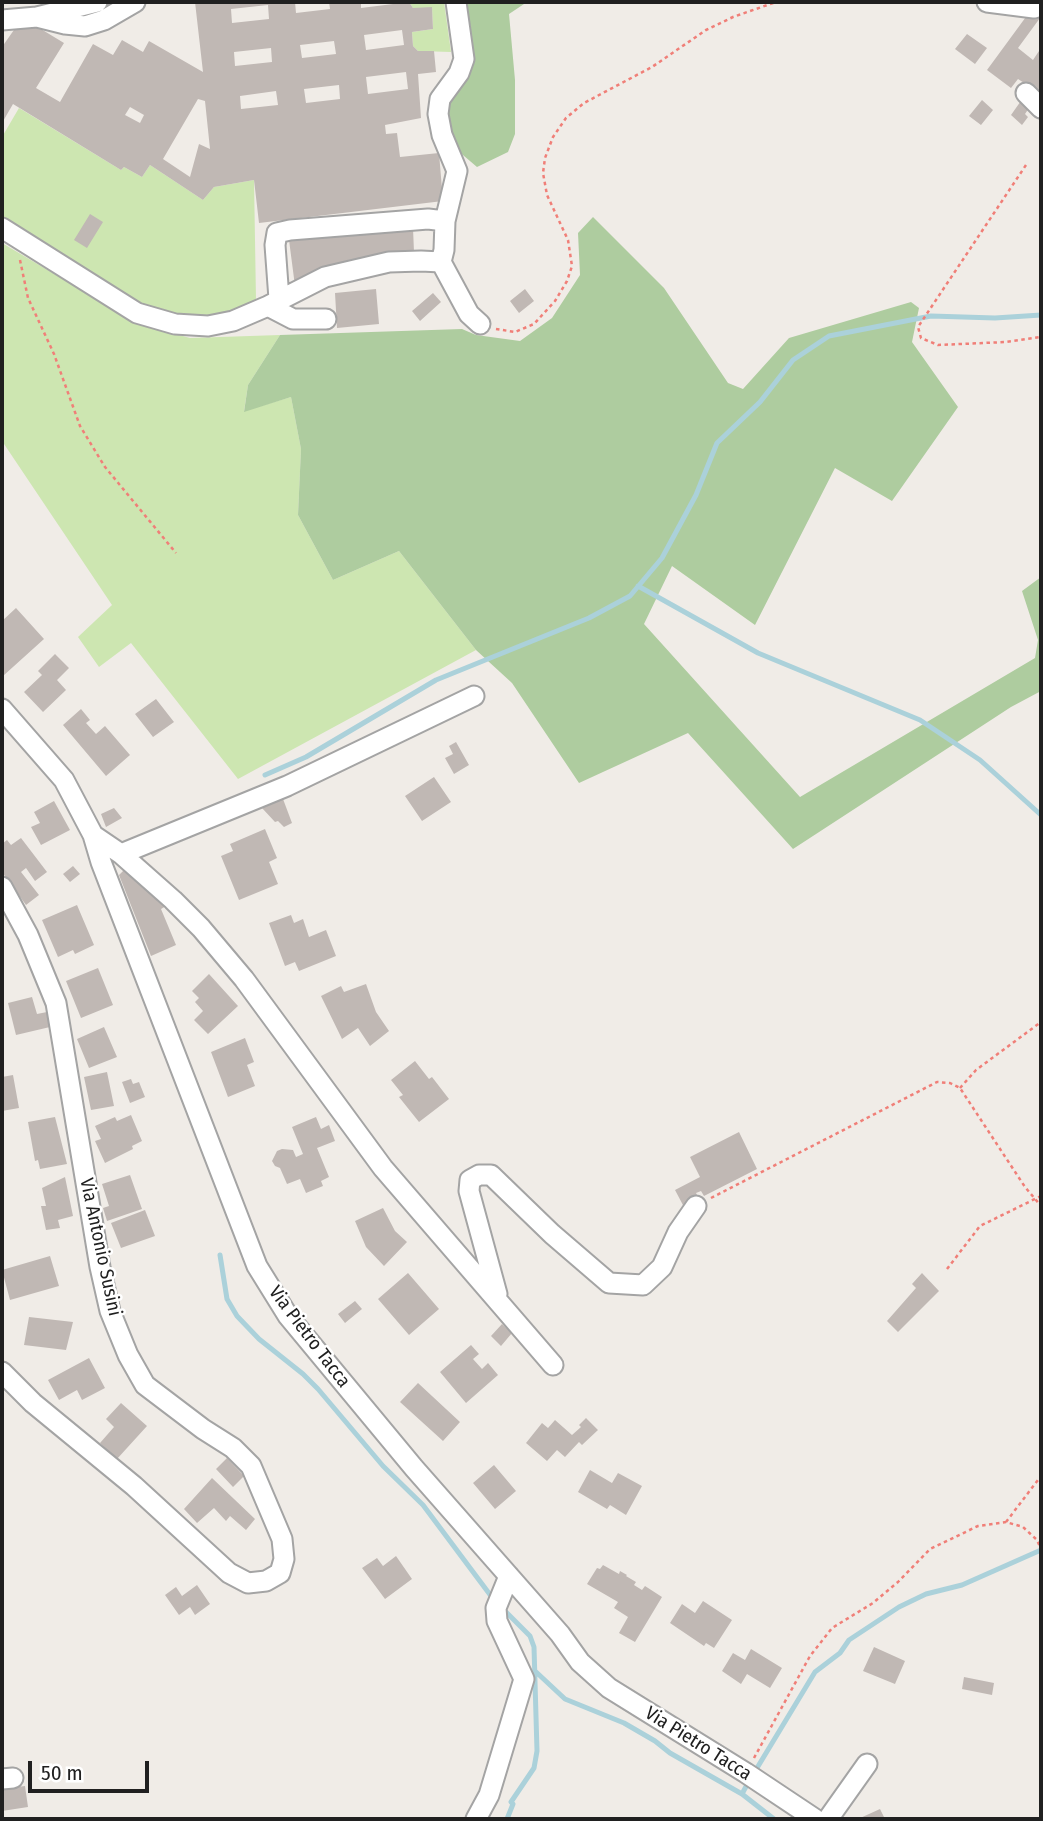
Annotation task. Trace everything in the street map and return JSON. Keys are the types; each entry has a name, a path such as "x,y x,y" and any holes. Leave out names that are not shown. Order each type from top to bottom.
{"street":[{"path":"2,20 37,17 97,2"},
{"path":"37,17 85,26 104,20 135,2"},
{"path":"456,2 464,59 459,73 440,99 438,114 442,135 457,171 446,221 441,262 469,314 480,324"},
{"path":"987,2 1034,8 1041,6"},
{"path":"1026,93 1041,108"},
{"path":"273,303 277,233 428,219 446,221"},
{"path":"2,228 137,313 175,324 208,326 233,321 325,277 389,261 441,262"},
{"path":"273,303 293,319 326,319"},
{"path":"121,854 287,786 474,696"},
{"name":"Via Pietro Tacca","path":"2,711 64,780 93,835 101,862 257,1266 288,1316 414,1468 560,1634 580,1662 608,1688 815,1819"},
{"path":"93,835 121,854 173,900 244,979 383,1167 553,1365"},
{"name":"Via Antonio Susini","path":"2,887 34,947 56,1003 100,1267 110,1311 128,1354 145,1385 233,1448 251,1466 282,1539 284,1559 279,1573 266,1581 247,1583 229,1573 134,1486 33,1403 2,1372"},
{"path":"498,1299 470,1191 470,1180 478,1175 491,1175 608,1283 643,1285 662,1267 678,1232 696,1206"},
{"path":"477,1819 489,1795 524,1679 497,1621 496,1608 509,1577"},
{"path":"828,1819 867,1764"}],"path":[{"path":"480,324 515,332 528,328 544,316 567,281 572,265 571,249 547,195 542,173 553,136 566,118 584,103 652,67 706,30 776,2"},
{"path":"1026,165 918,327 921,338 938,345 1006,342 1041,337"},
{"path":"20,239 20,265 28,298 54,354 80,426 105,467 176,553"},
{"path":"960,1088 976,1070 1041,1022"},
{"path":"696,1206 937,1082 950,1083 960,1088 1025,1187 1039,1197 1041,1206"},
{"path":"947,1269 980,1226 1039,1197"},
{"path":"1006,1522 1041,1476"},
{"path":"746,1773 810,1656 832,1628 873,1603 930,1549 978,1526 1006,1522 1023,1527 1037,1540 1041,1549"}],"green space":[{"path":"409,2 444,2 451,52 418,51 413,46 412,32 433,29 432,8 413,8"},
{"path":"465,2 527,2 509,14 515,80 515,134 508,152 477,167 450,144 446,98 471,63 471,29"},
{"path":"19,108 121,170 124,167 142,177 150,165 203,200 214,187 254,180 256,300 227,316 206,319 139,307 2,221 2,137"},
{"path":"593,217 664,288 728,383 743,389 789,338 911,302 919,308 912,342 958,407 892,501 835,468 755,625 672,566 644,624 800,797 1035,658 1038,640 1022,591 1041,577 1041,691 1011,707 793,849 688,733 579,783 512,683 476,650 399,551 333,580 298,515 301,449 291,397 244,412 248,385 280,335 462,329 476,335 520,341 552,318 580,275 578,233"},
{"path":"2,243 139,324 190,338 280,335 248,385 244,411 291,397 301,449 298,515 333,580 399,551 476,650 238,779 131,643 99,667 78,637 112,605 2,441"}],"building":[{"path":"195,2 295,2 296,13 330,9 329,2 361,2 361,8 409,2 413,8 432,7 433,29 412,32 413,46 418,51 434,51 436,72 418,74 421,118 385,125 386,134 397,133 400,157 439,153 443,201 259,223 254,180 214,187 203,200 150,165 142,177 124,167 121,170 13,104 2,123 2,47 16,27 28,28 31,23 64,43 36,88 60,102 93,44 113,55 122,40 143,52 149,41 203,72","holes":["268,5 269,19 232,23 231,9","402,30 404,45 366,50 364,35","334,41 336,54 302,58 300,45","271,48 272,62 235,66 234,52","406,72 408,89 368,94 366,77","339,85 340,99 306,103 304,89","276,91 278,105 241,109 240,96","198,99 205,101 210,149 199,144 190,177 163,159","130,107 144,115 140,123 125,115"]},
{"path":"1031,10 1040,18 1018,48 1033,60 1041,48 1041,94 1018,79 1011,88 987,70"},
{"path":"967,34 987,48 975,64 955,49"},
{"path":"1023,98 1031,105 1025,114 1028,117 1022,125 1011,115"},
{"path":"982,100 993,110 981,125 969,116"},
{"path":"90,214 103,222 87,248 74,240"},
{"path":"413,228 414,252 349,261 295,286 289,240"},
{"path":"376,289 379,324 337,328 335,293"},
{"path":"525,289 534,301 519,313 510,301"},
{"path":"433,293 441,302 420,321 412,311"},
{"path":"16,608 44,639 3,676 2,621"},
{"path":"55,654 69,668 57,680 66,690 43,712 24,692 42,675 38,671"},
{"path":"156,699 174,722 153,737 135,714"},
{"path":"81,709 90,720 86,723 96,734 105,726 130,755 106,776 63,725"},
{"path":"456,742 469,765 454,774 445,758 453,754 449,746"},
{"path":"434,777 451,802 422,821 405,796"},
{"path":"283,799 292,823 284,827 262,808"},
{"path":"54,801 70,830 41,845 31,827 40,823 34,812"},
{"path":"114,808 122,818 106,827 101,814"},
{"path":"265,829 277,858 269,862 278,884 239,900 221,856 233,851 230,844"},
{"path":"21,838 47,872 35,881 26,868 21,872 39,895 26,905 2,872 2,844 7,840 11,845"},
{"path":"73,866 80,874 70,882 63,874"},
{"path":"124,870 166,906 161,909 176,945 151,956 119,875"},
{"path":"77,905 94,945 75,954 73,950 58,957 42,920"},
{"path":"291,915 294,923 303,919 309,937 326,930 336,956 299,971 295,962 285,966 269,923"},
{"path":"98,968 113,1005 81,1018 66,981"},
{"path":"209,974 238,1006 208,1034 194,1020 203,1011 195,1002 199,998 192,991"},
{"path":"366,984 376,1012 389,1031 370,1046 358,1028 342,1039 321,996 341,986 344,992"},
{"path":"32,997 37,1014 47,1012 50,1027 16,1035 8,1003"},
{"path":"104,1027 117,1057 89,1068 77,1039"},
{"path":"245,1038 254,1062 247,1065 255,1086 228,1097 211,1052"},
{"path":"415,1061 449,1099 419,1122 399,1097 403,1095 391,1080"},
{"path":"107,1072 114,1106 91,1110 84,1077"},
{"path":"13,1075 19,1108 2,1111 2,1077"},
{"path":"131,1079 133,1084 139,1082 145,1097 130,1103 122,1082"},
{"path":"131,1115 142,1141 132,1146 133,1149 105,1163 95,1141 101,1139 95,1126 115,1117 117,1121"},
{"path":"55,1117 67,1164 40,1169 38,1160 35,1161 28,1122"},
{"path":"316,1117 321,1129 329,1125 335,1141 317,1148 329,1177 321,1181 323,1186 306,1193 300,1179 287,1184 280,1168 272,1161 277,1151 282,1149 293,1150 296,1157 303,1154 292,1127"},
{"path":"739,1132 757,1169 704,1196 701,1191 696,1193 699,1199 684,1207 675,1190 700,1177 690,1157"},
{"path":"130,1175 142,1209 107,1221 103,1208 109,1206 102,1184"},
{"path":"65,1177 73,1216 58,1220 60,1228 46,1230 41,1206 46,1206 42,1188"},
{"path":"383,1208 395,1231 407,1242 384,1266 366,1247 355,1221"},
{"path":"145,1210 155,1236 121,1248 111,1223"},
{"path":"50,1256 59,1286 10,1300 2,1270"},
{"path":"408,1273 439,1309 409,1335 378,1299"},
{"path":"922,1273 939,1291 898,1332 887,1321 916,1288 912,1284"},
{"path":"355,1301 362,1309 345,1323 338,1314"},
{"path":"29,1317 73,1322 66,1350 24,1345"},
{"path":"502,1324 512,1333 501,1346 491,1336"},
{"path":"471,1345 479,1354 473,1359 482,1369 488,1363 498,1375 466,1403 440,1372"},
{"path":"89,1358 105,1388 82,1400 77,1390 59,1400 48,1380"},
{"path":"418,1383 460,1422 443,1441 400,1402"},
{"path":"121,1403 147,1426 117,1459 100,1443 114,1427 106,1419"},
{"path":"586,1418 598,1430 582,1445 579,1442 565,1457 557,1450 547,1461 526,1443 542,1423 548,1428 555,1420 572,1435"},
{"path":"227,1458 244,1476 233,1487 216,1469"},
{"path":"494,1465 516,1491 495,1509 473,1483"},
{"path":"590,1470 612,1483 618,1473 642,1486 626,1515 610,1505 607,1509 578,1492"},
{"path":"212,1478 255,1519 246,1530 230,1516 226,1521 214,1508 197,1523 184,1509"},
{"path":"396,1556 412,1579 385,1599 362,1568 377,1558 383,1566"},
{"path":"603,1565 619,1574 620,1571 627,1575 636,1582 634,1585 642,1590 645,1586 662,1597 635,1642 619,1633 628,1617 614,1608 618,1602 587,1584 597,1568 600,1569"},
{"path":"197,1585 210,1604 195,1615 190,1607 179,1615 165,1595 176,1587 182,1596"},
{"path":"703,1601 732,1620 714,1648 706,1643 704,1646 670,1623 682,1604 695,1613"},
{"path":"874,1647 905,1661 895,1684 863,1671"},
{"path":"751,1649 782,1668 770,1688 747,1674 741,1684 722,1671 733,1653 745,1660"},
{"path":"964,1677 994,1683 992,1695 962,1689"},
{"path":"25,1786 28,1807 2,1811 2,1789"},
{"path":"880,1809 885,1819 858,1819"}],"waterway":[{"path":"265,775 306,757 436,680 589,618 630,596 662,558 696,495 717,443 760,402 793,360 829,336 931,316 995,318 1041,315"},
{"path":"638,586 758,653 920,720 980,760 1041,815"},
{"path":"220,1255 227,1299 237,1316 259,1339 318,1389 383,1466 423,1505 494,1600"},
{"path":"754,1773 815,1672 840,1653 849,1640 899,1607 926,1594 962,1585 1041,1550"},
{"path":"501,1607 530,1636 534,1647 537,1751 534,1768 511,1802 513,1804 507,1819"},
{"path":"535,1671 565,1699 624,1723 742,1794 774,1819"},
{"path":"742,1794 749,1781"}]}
